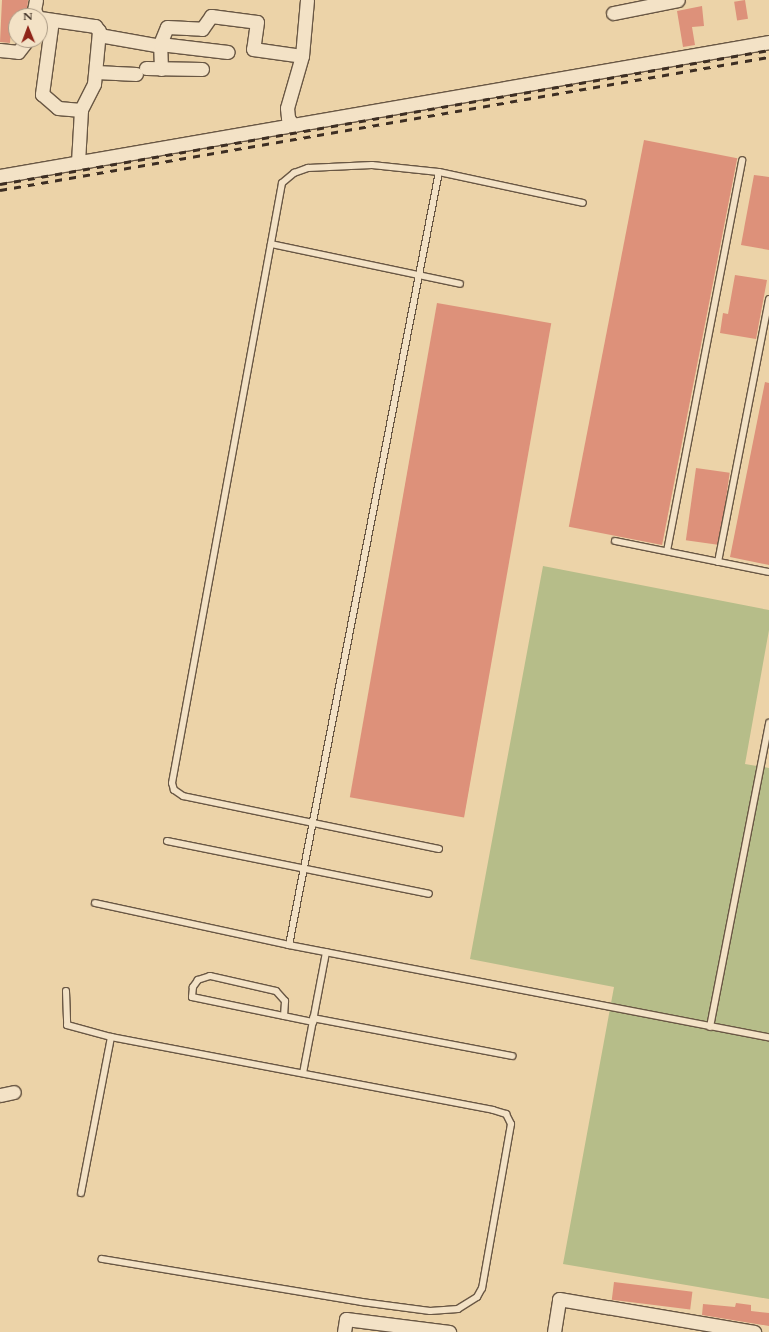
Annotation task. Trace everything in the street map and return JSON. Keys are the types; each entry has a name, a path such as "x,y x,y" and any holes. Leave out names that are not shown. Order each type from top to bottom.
{"street":[{"path":"294,126 288,118 287,108 302,56 307,0"},
{"path":"613,13 678,0"},
{"path":"160,69 160,44 167,27 202,29 208,19 215,15 257,22 253,50 302,56"},
{"path":"48,19 95,26 99,34 96,72 92,89 80,110 78,162"},
{"path":"99,34 160,44 228,52"},
{"path":"0,176 294,126 769,42"},
{"path":"0,50 18,52 21,48"},
{"path":"44,48 42,94 58,108 80,110"},
{"path":"96,72 202,69"},
{"path":"0,1095 14,1092"},
{"path":"554,1332 559,1299 754,1332"},
{"path":"344,1332 346,1319 449,1332"}],"lane":[{"path":"667,552 742,160"},
{"path":"439,848 183,796 174,790 172,783 282,183 301,170 372,165 439,172 584,203"},
{"path":"289,945 302,870 417,276 439,172"},
{"path":"271,244 460,284"},
{"path":"718,562 769,299"},
{"path":"615,541 769,572"},
{"path":"710,1027 769,724"},
{"path":"167,841 302,870 429,894"},
{"path":"94,903 289,945 710,1027 769,1037"},
{"path":"303,1073 326,952"},
{"path":"284,1016 285,1000 276,991 210,976 198,980 194,987 192,997 284,1016 512,1056"},
{"path":"66,991 67,1025 111,1037 303,1073 506,1114 511,1124 510,1138 482,1288 477,1297 458,1309 430,1311 102,1259"},
{"path":"81,1193 111,1037"}],"green space":[{"path":"543,566 769,610 769,630 745,764 769,768 769,1299 563,1264 614,987 470,959"}],"building":[{"path":"2,0 28,0 27,8 8,8 8,43 0,42"},
{"path":"745,0 748,19 737,20 734,2"},
{"path":"702,6 704,26 692,27 695,45 683,47 677,11"},
{"path":"644,140 737,158 662,545 569,527"},
{"path":"754,175 769,177 769,250 741,245"},
{"path":"735,275 767,280 756,339 720,333 723,313 728,314"},
{"path":"437,303 551,323 464,818 350,797"},
{"path":"765,382 769,383 769,565 730,557"},
{"path":"696,468 730,473 720,545 686,540"},
{"path":"614,1282 692,1292 690,1309 612,1300"},
{"path":"736,1303 751,1305 751,1311 769,1313 769,1326 702,1315 703,1304 735,1307"}],"railway":[{"path":"0,184 769,50"},
{"path":"0,190 769,57"}]}
